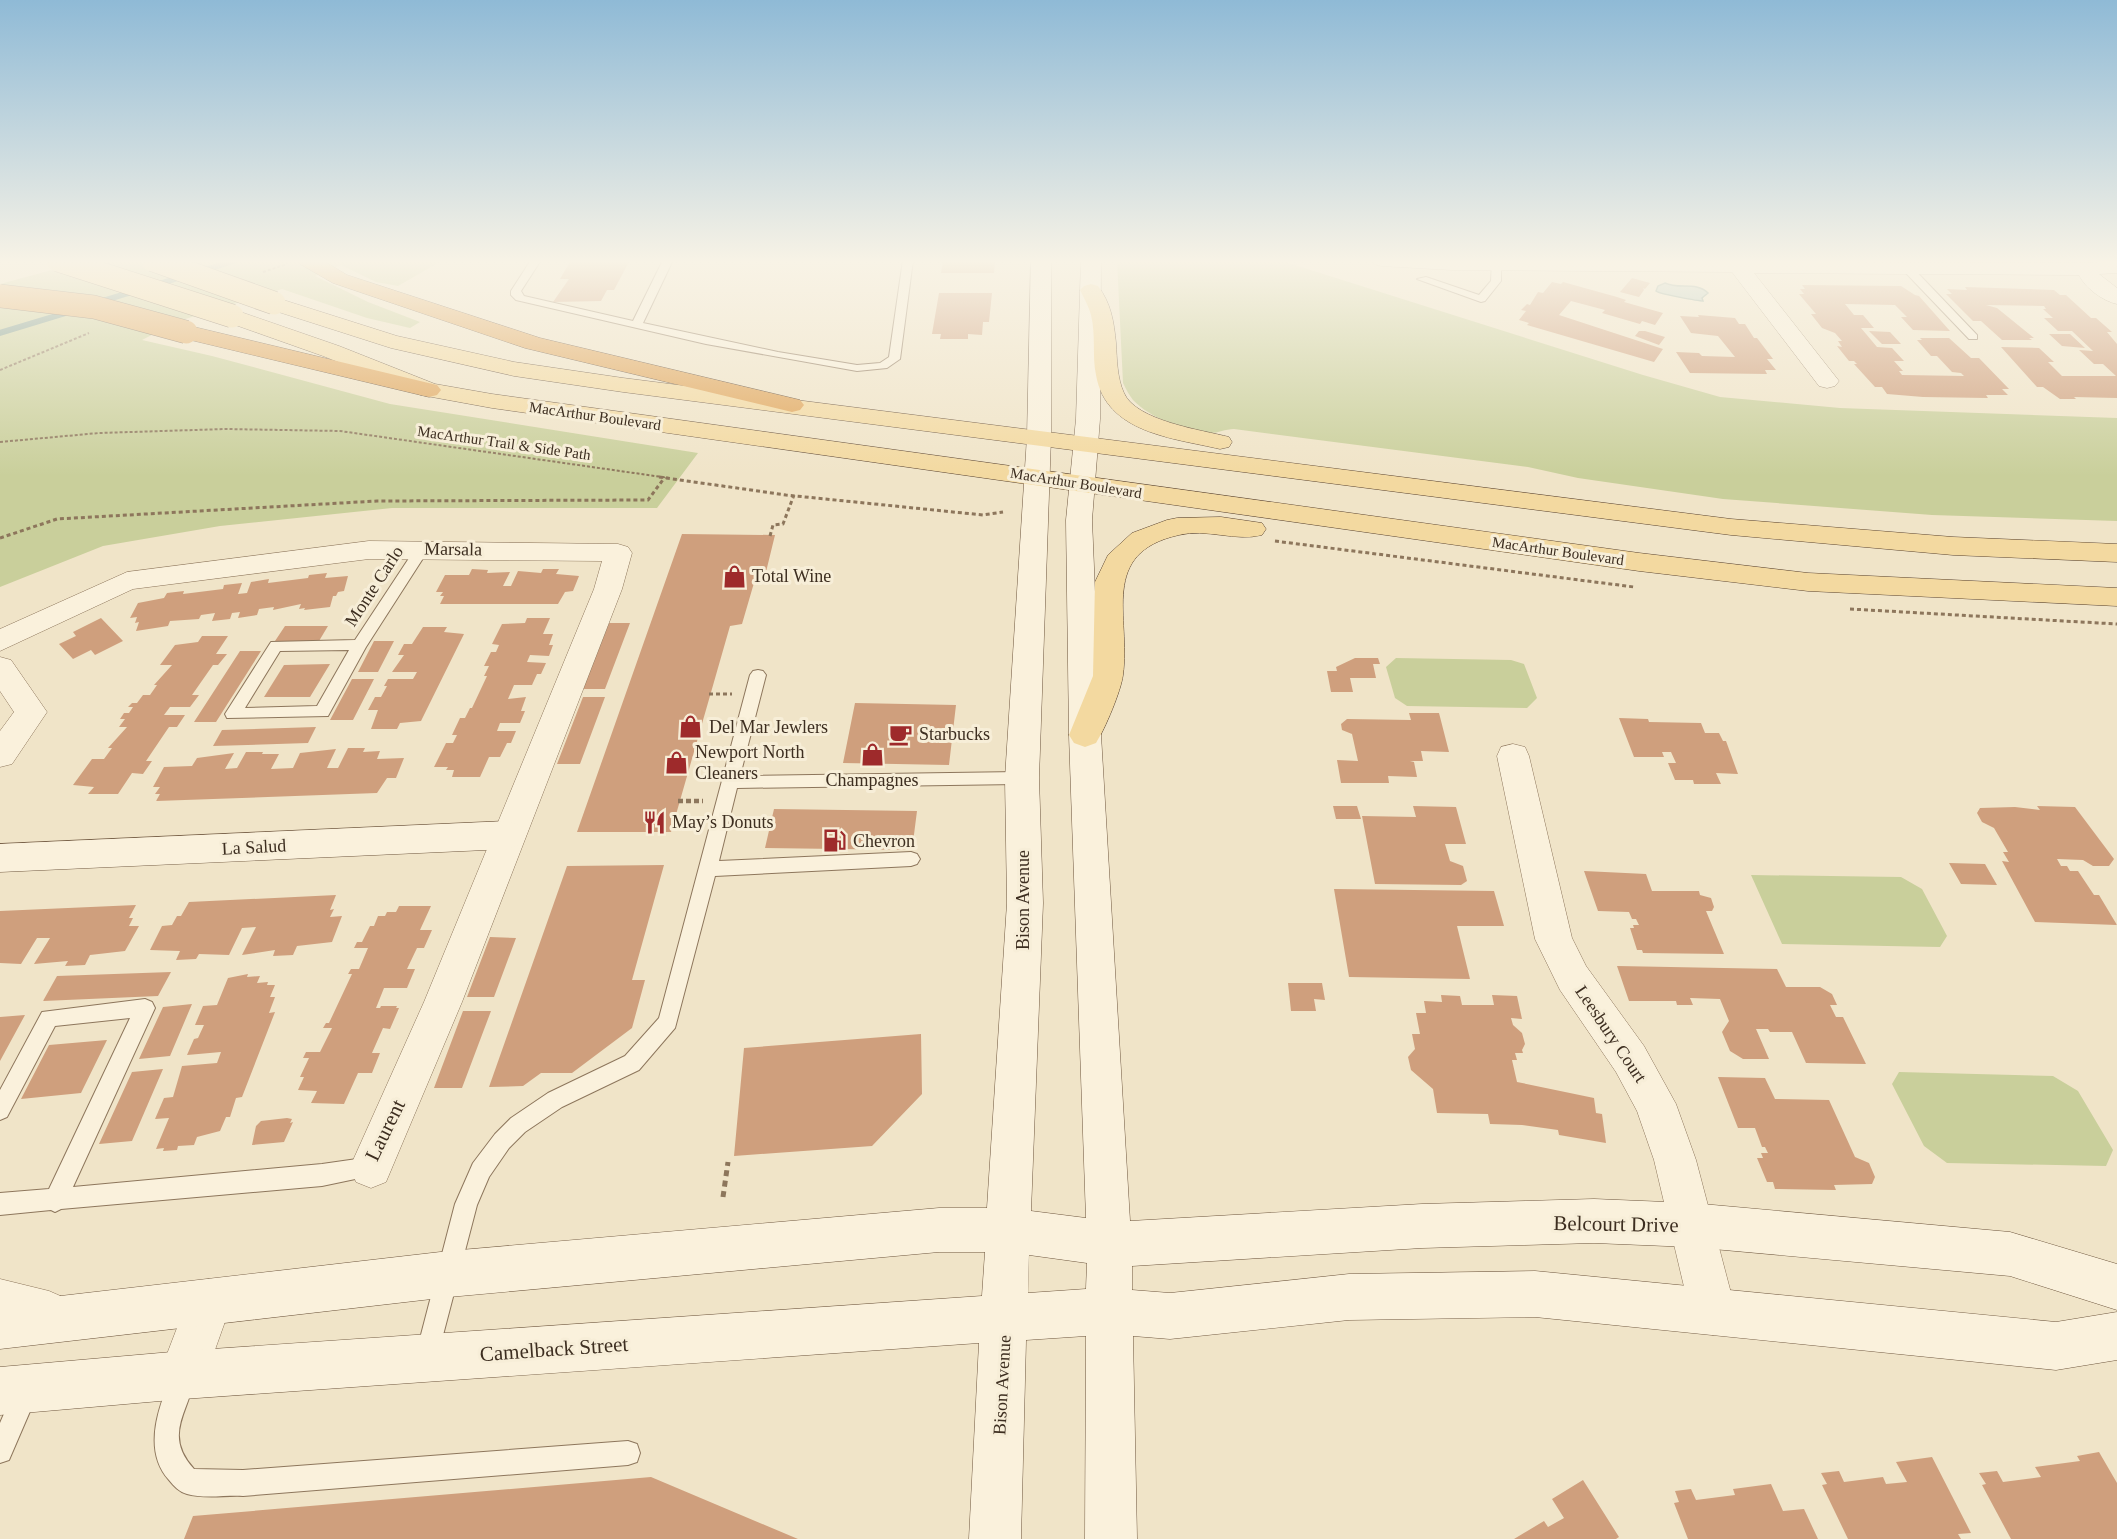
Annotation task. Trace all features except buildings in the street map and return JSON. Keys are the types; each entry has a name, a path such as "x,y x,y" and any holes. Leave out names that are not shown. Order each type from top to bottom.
{"highway":[{"path":"185,332 429,390"},
{"path":"498,332 533,343 792,405"}],"main road":[{"name":"MacArthur Boulevard","path":"277,332 429,390 613,419 1036,476 1082,485 1590,556 1808,582 2117,597"},
{"name":"MacArthur Boulevard","path":"363,332 391,341 514,369 1731,527 1953,546 2117,552"},
{"path":"1103,332 1107,374 1112,394 1130,414 1164,429 1209,441 1539,483 1616,511"},
{"path":"1085,735 1108,676 1108,582 1118,561 1142,539 1177,526 1221,525 1468,558 1590,556"}],"street":[{"name":"Bison Avenue","path":"995,1539 1025,903 1022,778 1039,437 1040,332"},
{"path":"1090,332 1086,444 1080,520 1085,735 1109,1244 1107,1311 1111,1539"},
{"path":"1789,332 1827,381"},
{"name":"Marsala","path":"0,641 127,581 369,550 422,549 618,554 608,589 508,835"},
{"path":"0,668 32,712 0,755"},
{"name":"Leesbury Court","path":"1513,756 1554,939 1573,978 1630,1059 1655,1104 1675,1160 1713,1312"},
{"name":"La Salud","path":"0,858 508,835"},
{"name":"Laurent","path":"371,1167 443,1002 508,835"},
{"name":"Belcourt Drive","path":"1109,1244 1162,1243 1422,1226 1594,1221 1691,1225 2010,1254 2117,1287"},
{"path":"0,1326 449,1274 939,1230 1009,1230 1109,1244"},
{"path":"1107,1311 1170,1316 1349,1297 1535,1294 2056,1346 2117,1336"},
{"path":"0,1302 63,1318"},
{"path":"183,1375 209,1302"},
{"name":"Camelback Street","path":"14,1390 183,1375 1107,1311"}],"lane":[{"path":"669,332 778,355 857,368 883,366 894,359 898,332"},
{"path":"1968,332 1972,336"},
{"name":"Monte Carlo","path":"359,645 276,646 233,714 322,712 359,645 422,549"},
{"path":"427,1358 466,1204 481,1170 502,1141 518,1125 555,1100 632,1063 668,1022 758,675"},
{"path":"729,782 1022,778"},
{"path":"707,868 911,859"},
{"path":"0,1110 49,1018 145,1008 55,1201"},
{"name":"Laurent","path":"0,1204 55,1201 371,1167"},
{"path":"183,1375 166,1429 170,1462 188,1482 243,1483 628,1453"},
{"path":"0,1451 14,1390"}],"path":[{"name":"MacArthur Trail & Side Path","path":"0,442 99,433 226,429 340,431 794,495 983,514 1003,512"},
{"path":"0,538 57,519 377,501 648,500 666,477"},
{"path":"770,536 773,525 783,524 794,495"},
{"path":"709,694 737,694"},
{"path":"723,1197 728,1162"}],"green space":[{"path":"0,332 158,332 142,340 212,356 390,404 698,453 657,508 392,508 220,526 103,546 0,587"},
{"path":"1121,332 1506,332 1720,397 1840,408 2117,418 2117,521 1932,515 1723,499 1578,478 1528,467 1234,429 1211,433 1201,432 1169,423 1149,413 1133,400 1123,383"},
{"path":"1396,658 1511,660 1524,664 1537,698 1527,708 1407,706 1395,698 1386,667"},
{"path":"1751,875 1901,877 1922,889 1947,936 1940,947 1782,944"},
{"path":"1899,1072 2053,1076 2078,1091 2113,1150 2106,1166 1947,1163 1924,1146 1892,1084"}],"waterway":[{"path":"0,333 4,332"}],"place":[{"name":"Total Wine","path":"734,576"},
{"name":"Del Mar Jewlers","path":"691,727"},
{"name":"Starbucks","path":"901,734"},
{"name":"Champagnes","path":"872,754"},
{"name":"Newport North Cleaners","path":"677,762"},
{"name":"May’s Donuts","path":"654,822"},
{"name":"Chevron","path":"835,841"}]}
